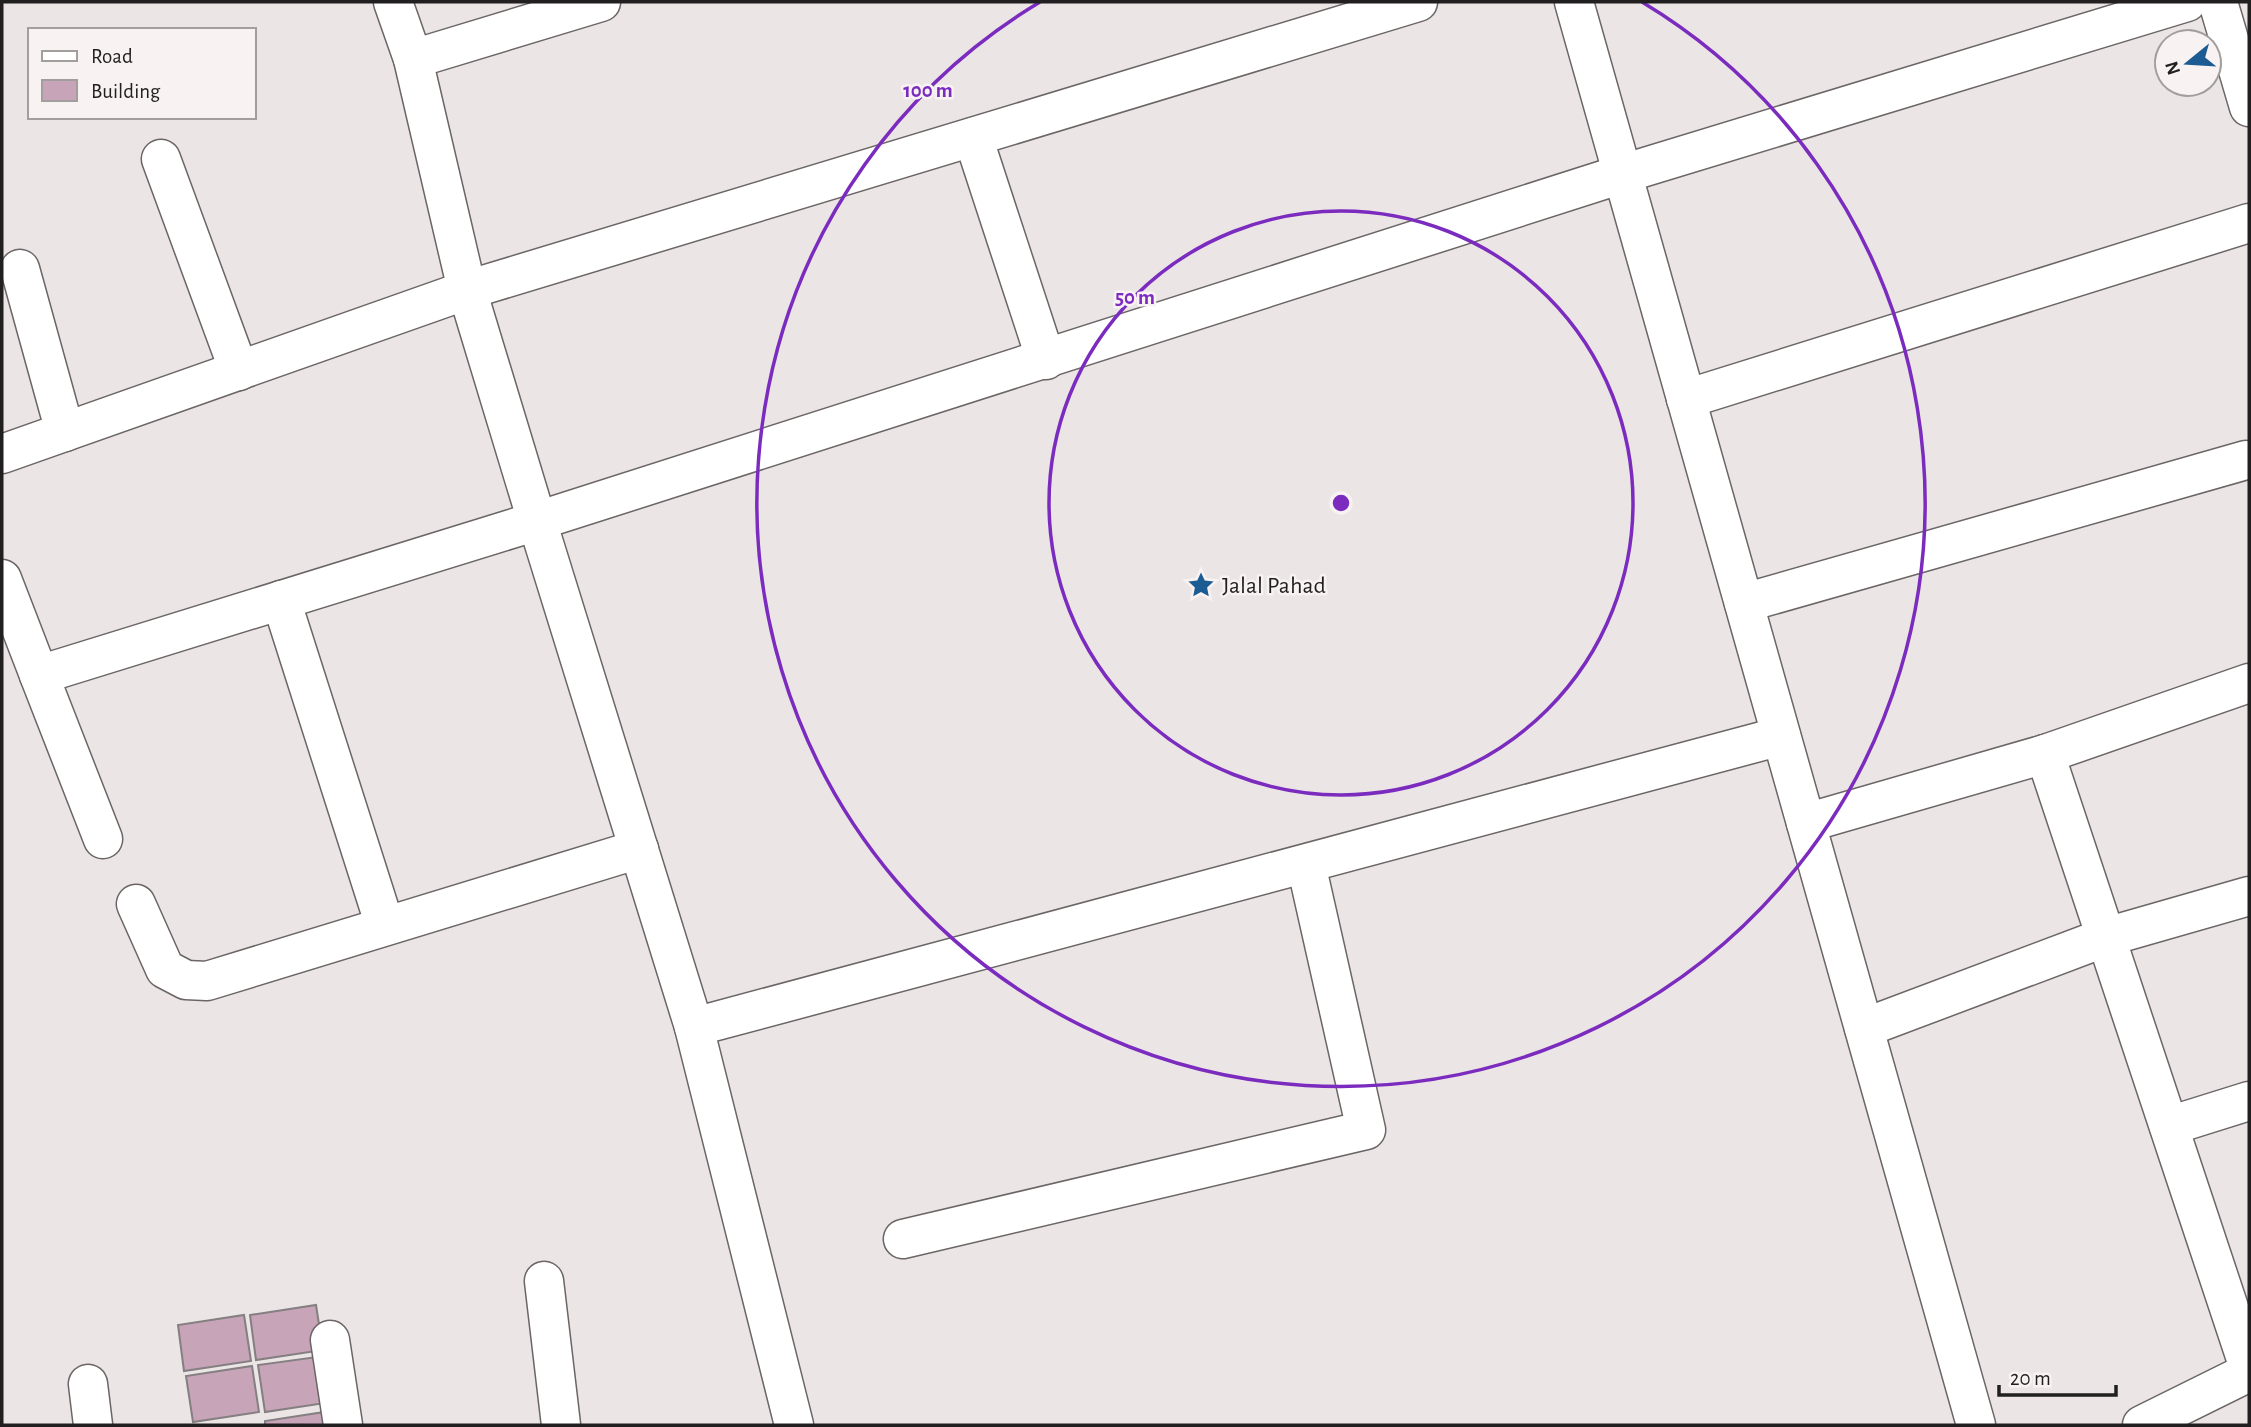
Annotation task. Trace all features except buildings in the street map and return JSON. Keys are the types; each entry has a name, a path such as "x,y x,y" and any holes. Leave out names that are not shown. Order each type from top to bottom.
{"street":[{"path":"393,2 413,59 467,290 694,1027 793,1425"},
{"path":"413,59 601,2"},
{"path":"2,454 467,290 1418,2"},
{"path":"1574,2 1976,1425"},
{"path":"38,675 537,521 1622,174 2187,2"},
{"path":"2218,2 2249,107"},
{"path":"973,137 1046,360"},
{"path":"161,159 239,371"},
{"path":"1686,399 2249,223"},
{"path":"20,269 65,432"},
{"path":"1744,603 2248,464"},
{"path":"2,579 103,839"},
{"path":"281,600 385,926"},
{"path":"1806,823 2045,754 2249,682"},
{"path":"694,1027 1781,736"},
{"path":"2045,754 2249,1370 2143,1425"},
{"path":"136,904 165,969 186,981 207,981 639,849"},
{"path":"902,1239 1366,1130 1306,864"},
{"path":"1864,1028 2106,937 2249,897"},
{"path":"2169,1126 2249,1101"},
{"path":"544,1280 561,1425"},
{"path":"330,1340 343,1425"},
{"path":"88,1384 93,1425"}],"place":[{"name":"Jalal Pahad","path":"1201,585"}]}
